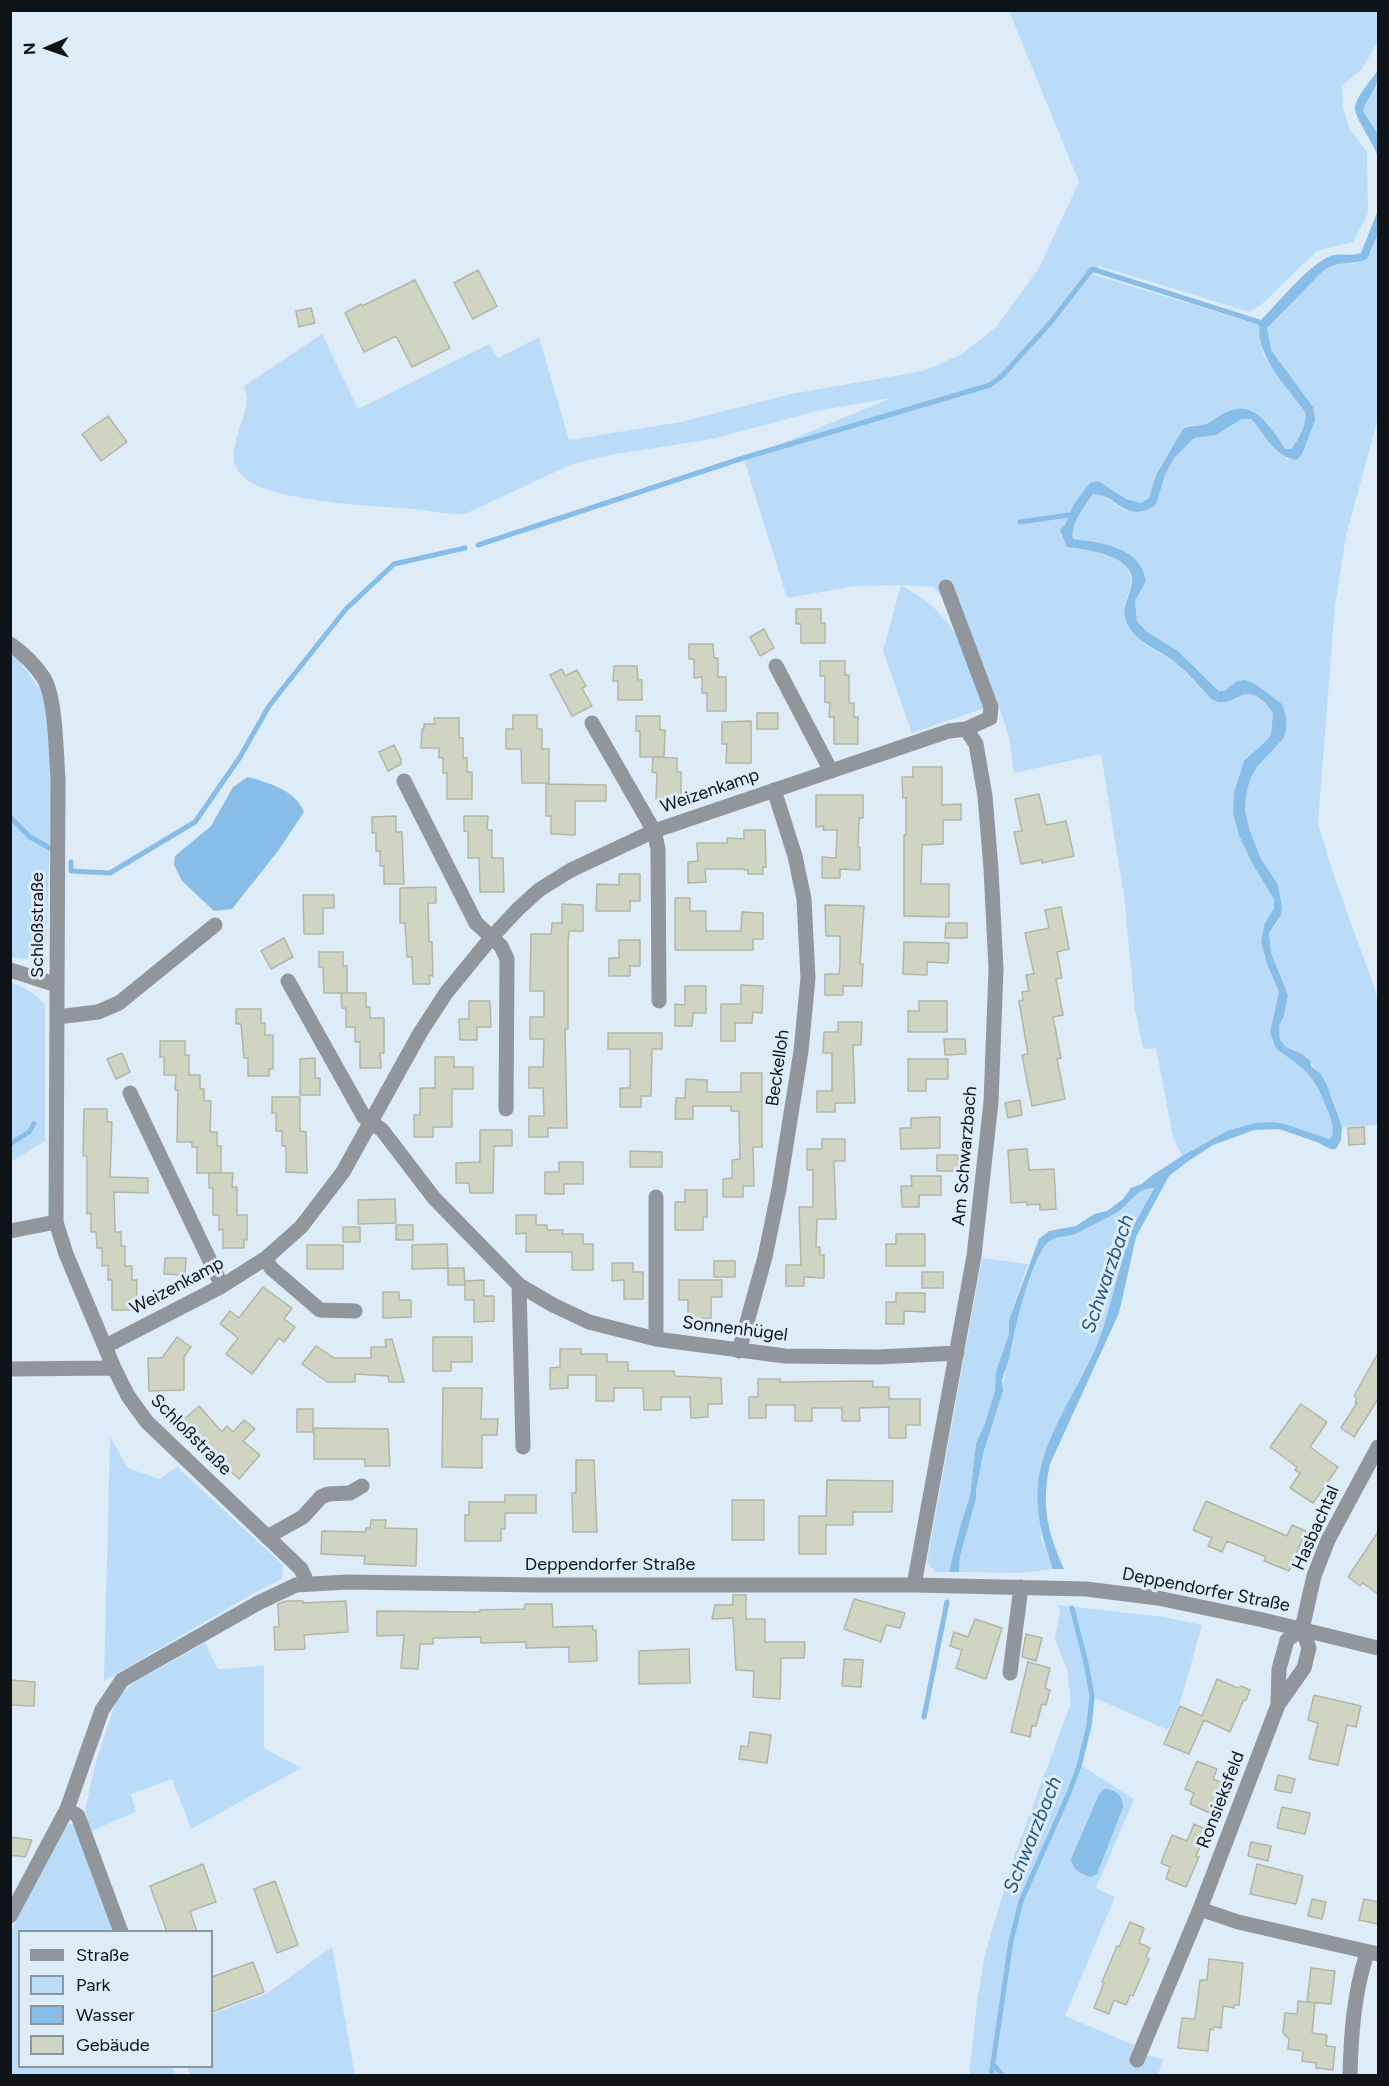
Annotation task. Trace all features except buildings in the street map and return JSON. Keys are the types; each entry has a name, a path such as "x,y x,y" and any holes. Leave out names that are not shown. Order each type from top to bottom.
{"street":[{"name":"Weizenkamp","path":"106,1346 222,1286 266,1258 301,1227 343,1172 420,1033 446,993 518,909 539,890 571,870 654,831 949,731 966,729 990,718 991,707 946,587"},
{"name":"Schloßstraße","path":"10,644 22,653 45,679 53,710 58,778 56,1222 66,1254 114,1368 128,1396 147,1422 301,1569 308,1584"},
{"path":"776,666 831,771"},
{"path":"592,723 654,831 658,849 659,1001"},
{"name":"Am Schwarzbach","path":"914,1585 974,1256 991,1102 996,969 991,869 985,796 976,744 966,729"},
{"path":"404,781 476,923 501,946 507,959 506,1109"},
{"name":"Beckelloh","path":"739,1351 765,1257 779,1189 801,1051 808,978 804,899 795,856 774,790"},
{"path":"57,1017 98,1012 119,1003 215,925"},
{"path":"10,970 57,986"},
{"path":"288,981 364,1117 372,1123"},
{"path":"130,1093 222,1286"},
{"name":"Sonnenhügel","path":"372,1123 382,1130 434,1198 519,1285 589,1322 656,1339 785,1356 832,1358 957,1353"},
{"path":"656,1197 656,1339"},
{"path":"10,1231 56,1222"},
{"path":"266,1258 271,1268 320,1310 355,1311"},
{"path":"519,1285 523,1447"},
{"path":"10,1369 114,1368"},
{"name":"Hasbachtal","path":"1302,1629 1314,1576 1328,1540 1378,1447"},
{"path":"267,1537 303,1517 321,1497 328,1494 350,1493 362,1486"},
{"name":"Deppendorfer Straße","path":"10,1916 67,1809 102,1710 122,1680 271,1596 285,1589 308,1584 347,1582 539,1585 914,1585 1086,1589 1148,1596 1378,1648"},
{"path":"1010,1673 1021,1587"},
{"name":"Ronsieksfeld","path":"1137,2060 1200,1909 1278,1705 1304,1668 1309,1648 1302,1629 1287,1640 1278,1670 1278,1705"},
{"path":"67,1809 78,1816 120,1930"},
{"path":"1200,1909 1238,1922 1373,1953 1352,2018 1350,2076"}],"green space":[{"path":"1009,11 1377,11 1378,41 1362,69 1342,86 1343,108 1349,128 1367,152 1368,213 1353,242 1317,251 1262,304 1250,312 1099,266 1094,275 1260,325 1263,354 1305,413 1304,427 1297,442 1291,450 1285,449 1267,422 1228,411 1204,425 1189,425 1183,429 1156,475 1149,498 1141,503 1126,499 1100,481 1072,509 1066,534 1067,547 1105,555 1123,564 1128,570 1131,584 1124,605 1145,645 1175,662 1211,699 1227,702 1246,694 1254,695 1273,713 1271,735 1244,761 1234,792 1253,865 1274,899 1274,908 1264,925 1261,942 1267,964 1279,992 1270,1032 1276,1049 1302,1068 1318,1088 1332,1123 1332,1137 1329,1139 1274,1122 1227,1131 1182,1156 1173,1137 1156,1048 1143,1049 1135,1009 1124,896 1101,754 1014,773 1009,737 966,623 933,587 902,585 932,606 948,623 967,658 985,708 912,733 883,651 901,585 856,586 787,598 744,459 891,398 817,411 712,439 610,455 572,464 465,514 348,504 293,496 250,482 238,471 235,463 235,444 246,407 247,397 244,386 322,334 358,409 489,344 498,358 539,337 569,440 681,422 791,394 923,371 962,354 997,326 1039,268 1079,182"},
{"path":"1378,85 1378,134 1363,111"},
{"path":"1378,234 1378,418 1346,536 1335,605 1318,823 1332,870 1378,998 1378,1125 1342,1127 1331,1094 1320,1073 1302,1054 1286,1047 1280,1040 1279,1026 1284,1016 1288,995 1271,953 1269,933 1279,920 1278,885 1260,857 1245,811 1250,779 1257,767 1283,739 1282,704 1255,684 1237,681 1224,691 1220,691 1178,651 1146,631 1137,621 1135,601 1146,580 1119,548 1073,539 1073,533 1079,515 1093,494 1100,494 1126,511 1156,505 1165,475 1174,458 1194,438 1216,435 1242,419 1250,419 1287,459 1297,459 1302,454 1313,407 1270,350 1267,328 1323,271 1338,264 1355,264 1371,252"},
{"path":"10,653 17,658 42,692 48,723 52,776 46,949 26,959 11,956"},
{"path":"11,983 30,991 45,1005 45,1141 11,1162"},
{"path":"1154,1187 1132,1232 1097,1344 1067,1405 1040,1473 1041,1538 1053,1569 1021,1573 959,1572 960,1556 976,1499 983,1454 1003,1391 1010,1347 1031,1274 1043,1247 1050,1240 1064,1233 1102,1221 1115,1213 1136,1194"},
{"path":"982,1258 1028,1264 1009,1320 1009,1334 996,1371 995,1391 976,1443 970,1496 951,1568 949,1572 935,1572 927,1562"},
{"path":"110,1437 128,1468 159,1479 177,1467 283,1565 282,1579 104,1681"},
{"path":"1057,1605 1164,1617 1202,1625 1180,1703 1168,1730 1095,1698 1092,1727 1082,1766 1134,1799 1096,1888 1115,1897 1065,2016 1134,2045 1132,2052 1163,2059 1158,2075 969,2076 985,1954 1015,1854 1071,1703 1067,1669 1055,1639 1060,1611","holes":["1116,1792 1123,1803 1121,1814 1097,1874"]},
{"path":"205,1643 218,1669 264,1666 264,1748 301,1768 191,1829 172,1779 131,1794 136,1812 91,1831 85,1810 95,1765 117,1698 135,1682"},
{"path":"66,1824 73,1824 115,1930 18,1930 18,2068 172,2068 176,2075 11,2075 10,1933"},
{"path":"332,1947 355,2075 190,2075 187,2068 213,2068 213,2014 266,1994"}],"water":[{"path":"1378,70 1375,87 1363,111 1378,134 1378,157 1357,116 1355,106"},
{"path":"1378,210 1378,234 1367,259 1335,265 1323,271 1267,328 1271,350 1313,407 1315,420 1302,454 1297,460 1276,450 1251,419 1242,419 1216,435 1194,438 1174,458 1165,475 1156,505 1136,512 1102,495 1093,494 1079,515 1073,533 1073,539 1118,548 1136,560 1146,581 1135,601 1137,621 1146,631 1178,651 1219,691 1224,691 1237,681 1245,680 1255,684 1282,704 1286,716 1286,731 1283,739 1257,767 1250,779 1245,811 1260,857 1278,885 1282,908 1281,915 1269,933 1271,953 1288,995 1284,1016 1279,1026 1280,1040 1286,1047 1302,1054 1320,1073 1327,1085 1342,1127 1341,1140 1336,1149 1330,1149 1279,1129 1254,1130 1213,1145 1169,1176 1136,1237 1119,1313 1050,1464 1046,1493 1047,1518 1053,1542 1064,1569 1053,1569 1040,1523 1038,1488 1043,1459 1049,1442 1098,1342 1131,1233 1154,1188 1137,1194 1110,1217 1075,1234 1051,1240 1044,1247 1031,1275 1020,1311 1009,1361 1002,1380 1003,1391 983,1454 976,1499 960,1556 959,1572 949,1572 970,1496 976,1443 995,1391 996,1371 1009,1334 1009,1320 1039,1239 1049,1231 1076,1226 1094,1214 1107,1211 1123,1199 1131,1188 1142,1184 1182,1156 1227,1131 1255,1123 1274,1122 1329,1139 1332,1137 1331,1120 1318,1088 1302,1068 1276,1049 1270,1032 1279,992 1267,964 1261,942 1264,925 1274,908 1274,899 1253,865 1239,835 1233,813 1234,792 1244,761 1271,735 1273,713 1263,701 1254,695 1247,694 1227,702 1211,699 1176,663 1142,641 1132,631 1125,616 1132,579 1130,571 1124,564 1105,555 1067,547 1060,530 1065,525 1074,504 1090,483 1099,481 1126,499 1141,503 1149,498 1156,475 1183,429 1206,424 1227,412 1246,409 1254,413 1262,418 1285,449 1291,449 1304,426 1306,416 1266,356 1259,332 1261,320 1302,277 1320,262 1332,256 1361,253"},
{"path":"248,777 281,788 295,798 304,812 278,851 232,909 214,911 182,881 174,865 175,856 211,826 233,787"},
{"path":"1104,1789 1118,1794 1123,1808 1097,1874 1091,1877 1078,1871 1071,1859 1099,1794"}],"waterway":[{"path":"478,545 740,459 990,385 1002,376 1051,322 1092,269 1259,322 1263,327"},
{"path":"1020,522 1069,515"},
{"path":"71,862 71,871 110,873 195,822 240,757 269,706 346,609 394,564 465,548"},
{"path":"10,817 30,837 50,848"},
{"path":"10,1144 29,1132 34,1124"},
{"path":"924,1717 947,1602"},
{"name":"Schwarzbach","path":"991,2076 1011,1941 1021,1901 1069,1793 1079,1766 1089,1725 1092,1696 1072,1608"},
{"path":"994,2065 1003,2076"}]}
